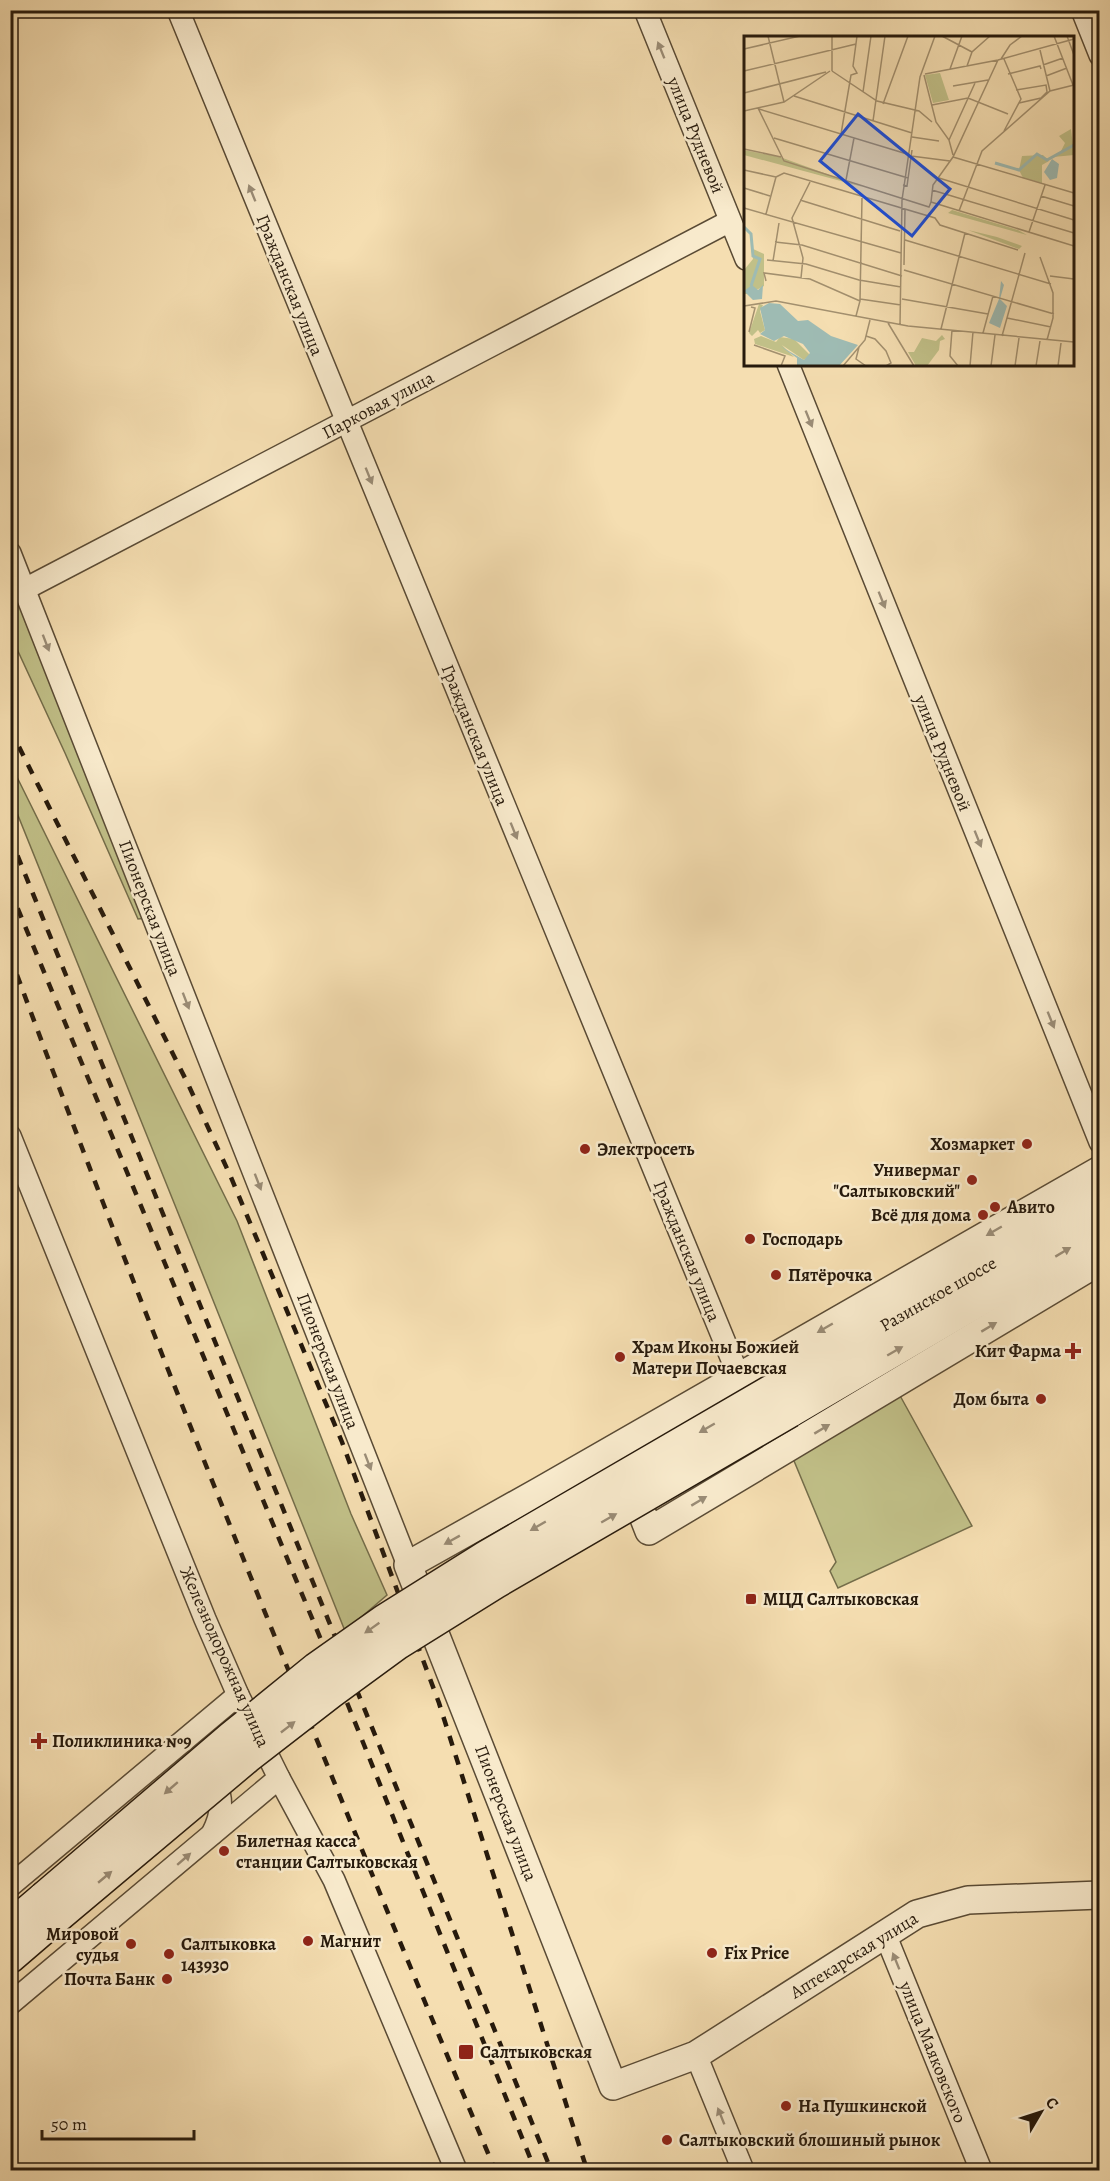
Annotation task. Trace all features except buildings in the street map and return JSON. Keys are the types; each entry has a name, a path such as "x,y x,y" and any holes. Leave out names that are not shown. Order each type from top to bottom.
{"main road":[{"name":"Разинское шоссе","path":"783,1400 1100,1199"},
{"name":"Разинское шоссе","path":"783,1400 1100,1230"},
{"path":"10,1926 52,1906 398,1644 783,1400"},
{"path":"10,1958 52,1906"}],"street":[{"name":"Гражданская улица","path":"178,10 772,1459"},
{"name":"улица Рудневой","path":"645,10 744,255"},
{"path":"1082,10 1100,55"},
{"name":"Парковая улица","path":"25,589 730,221"},
{"name":"улица Рудневой","path":"789,366 1100,1142"},
{"name":"Пионерская улица","path":"10,553 613,2086 696,2055"},
{"name":"Железнодорожная улица","path":"10,1136 205,1619 238,1695 279,1778 334,1880 456,2170"},
{"path":"408,1565 1100,1170"},
{"path":"616,1448 649,1531 1100,1261"},
{"path":"426,1610 450,1596 478,1569 507,1526 540,1491"},
{"path":"10,1886 238,1695"},
{"path":"153,1766 164,1760 187,1760 201,1765 209,1772 220,1793 221,1806 219,1820 212,1835"},
{"path":"10,2004 279,1778"},
{"name":"Аптекарская улица","path":"696,2055 918,1914 968,1900 1100,1895"},
{"name":"улица Маяковского","path":"885,1934 981,2170"},
{"path":"696,2055 743,2170"}],"shaded area":[{"path":"10,581 147,918 138,919 11,636"},
{"path":"10,763 237,1221 351,1514 387,1595 345,1631 11,798"},
{"path":"898,1392 972,1526 838,1588 830,1571 836,1562 792,1456"}],"railway":[{"path":"10,729 188,1084 230,1175 342,1442 439,1703 587,2170"},
{"path":"10,837 551,2170"},
{"path":"10,890 348,1705 535,2170"},
{"path":"10,956 126,1262 246,1566 495,2170"}],"place":[{"name":"Хозмаркет","path":"1027,1144"},
{"name":"Электросеть","path":"585,1149"},
{"name":"Универмаг \"Салтыковский\"","path":"972,1180"},
{"name":"Авито","path":"995,1207"},
{"name":"Всё для дома","path":"983,1215"},
{"name":"Господарь","path":"750,1239"},
{"name":"Пятёрочка","path":"776,1275"},
{"name":"Кит Фарма","path":"1073,1351"},
{"name":"Храм Иконы Божией Матери Почаевская","path":"620,1357"},
{"name":"Дом быта","path":"1041,1399"},
{"name":"МЦД Салтыковская","path":"751,1599"},
{"name":"Поликлиника №9","path":"39,1741"},
{"name":"Билетная касса станции Салтыковская","path":"224,1851"},
{"name":"Магнит","path":"308,1941"},
{"name":"Мировой судья","path":"131,1944"},
{"name":"Fix Price","path":"712,1953"},
{"name":"Салтыковка 143930","path":"169,1954"},
{"name":"Почта Банк","path":"167,1979"},
{"name":"Салтыковская","path":"466,2052"},
{"name":"На Пушкинской","path":"786,2106"},
{"name":"Салтыковский блошиный рынок","path":"667,2140"}]}
